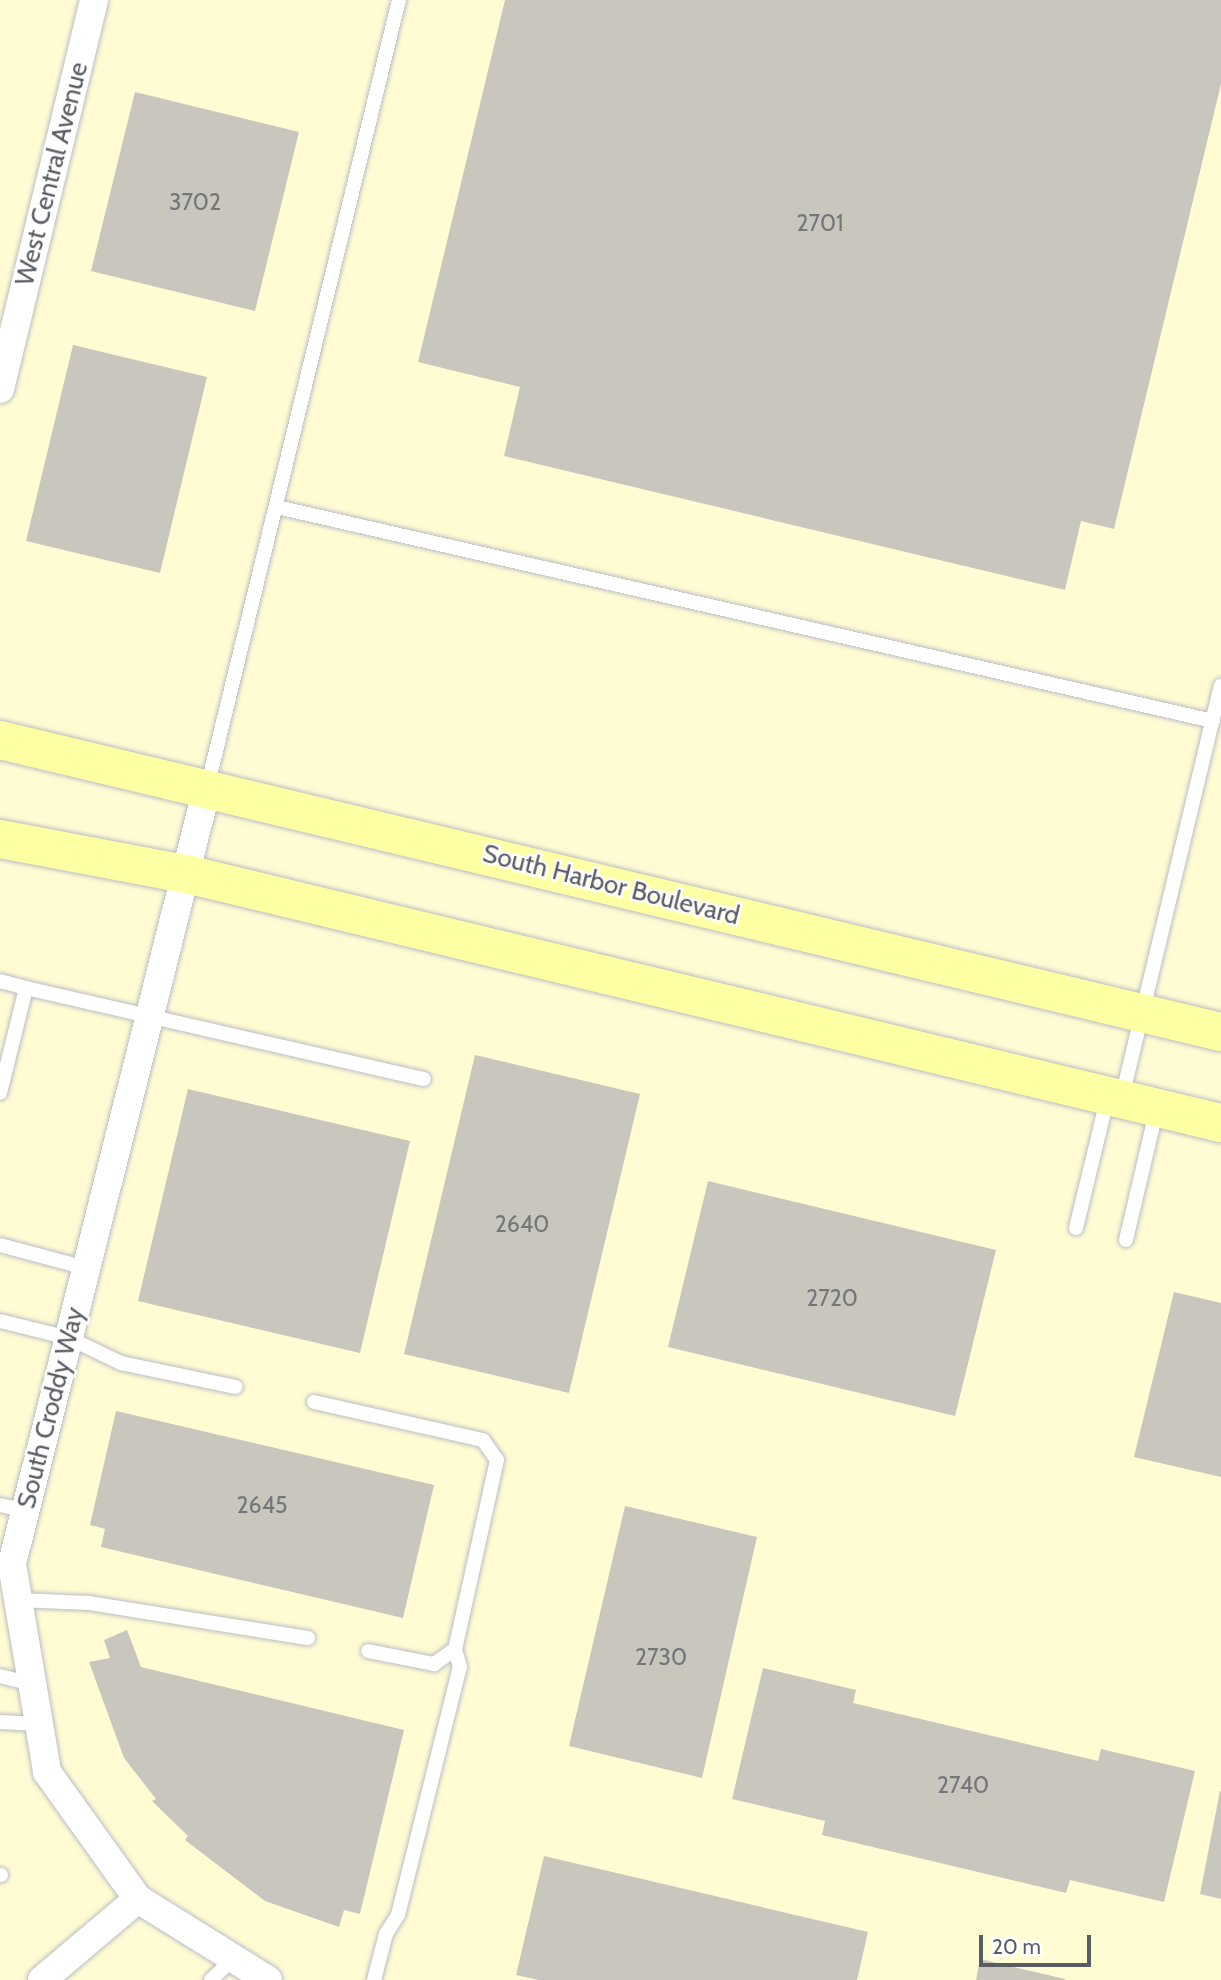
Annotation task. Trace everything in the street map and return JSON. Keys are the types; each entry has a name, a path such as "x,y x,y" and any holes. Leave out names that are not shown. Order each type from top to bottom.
{"main road":[{"name":"South Harbor Boulevard","path":"0,740 1221,1032"},
{"path":"0,839 186,874 1221,1123"}],"street":[{"name":"West Central Avenue","path":"0,389 94,0"},
{"name":"South Croddy Way","path":"207,788 69,1338 13,1508 12,1564 47,1772 138,1899 268,1980"},
{"path":"42,1980 138,1899"}],"lane":[{"path":"207,788 399,0"},
{"path":"277,508 1213,720"},
{"path":"1126,1240 1129,1100 1142,1013 1221,687"},
{"path":"0,981 424,1079"},
{"path":"0,1093 26,988"},
{"path":"1076,1228 1129,1100"},
{"path":"0,1245 86,1268"},
{"path":"0,1321 69,1338 121,1363 236,1387"},
{"path":"314,1402 482,1440 497,1460 455,1649 460,1667 398,1915 386,1934 373,1980"},
{"path":"18,1600 89,1603 308,1638"},
{"path":"368,1651 434,1664 455,1649"},
{"path":"0,1676 32,1684"},
{"path":"0,1722 39,1724"},
{"path":"211,1980 234,1958"}],"shaded area":[{"path":"0,0 1221,0 1221,1980 0,1980"}],"building":[{"path":"505,0 1221,0 1221,84 1114,529 1081,521 1065,590 504,456 520,387 418,362"},
{"path":"135,92 299,132 255,311 91,271"},
{"path":"73,345 207,377 160,573 26,541"},
{"path":"475,1055 640,1094 569,1393 404,1354"},
{"path":"188,1089 410,1141 360,1353 138,1301"},
{"path":"708,1181 996,1250 955,1416 668,1347"},
{"path":"1174,1292 1221,1303 1221,1477 1134,1457"},
{"path":"116,1411 434,1485 403,1618 101,1547 105,1529 90,1525"},
{"path":"625,1506 757,1537 702,1778 569,1746"},
{"path":"127,1630 141,1667 404,1730 360,1914 344,1910 339,1927 265,1901 185,1840 188,1836 152,1801 156,1799 124,1758 89,1662 110,1658 104,1640"},
{"path":"763,1668 856,1690 853,1703 1098,1761 1101,1749 1195,1771 1164,1902 1070,1880 1066,1893 822,1835 825,1821 732,1799"},
{"path":"1221,1791 1221,1899 1200,1894"},
{"path":"544,1856 868,1932 857,1980 539,1980 516,1975"},
{"path":"980,1959 1065,1979 1065,1980 976,1980"}]}
